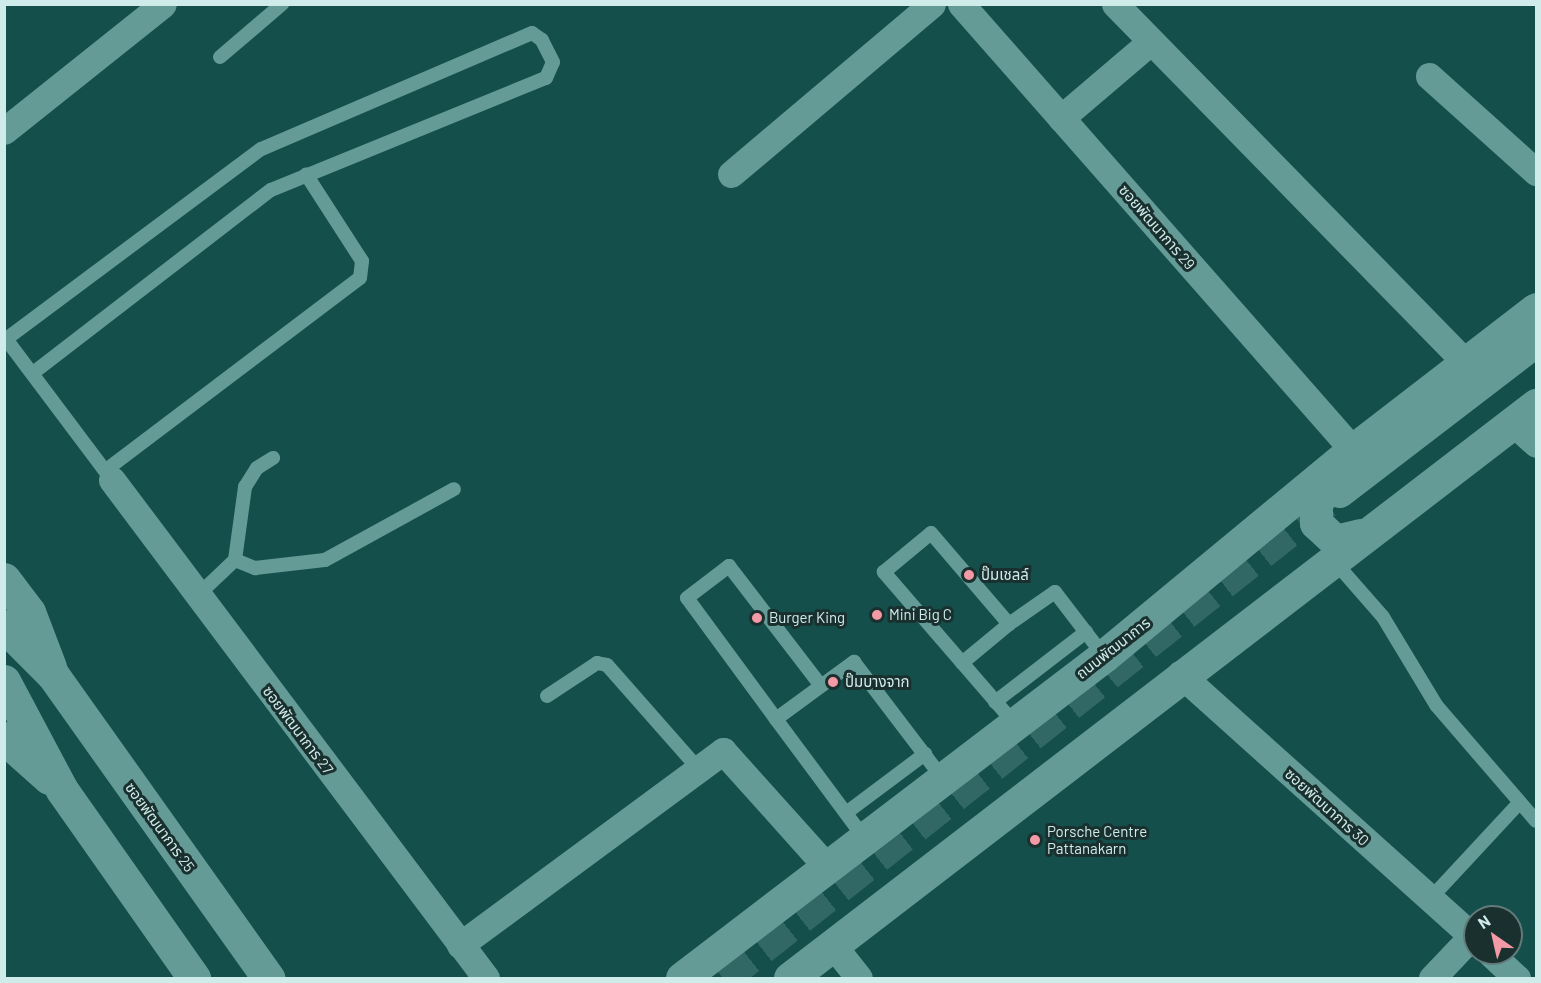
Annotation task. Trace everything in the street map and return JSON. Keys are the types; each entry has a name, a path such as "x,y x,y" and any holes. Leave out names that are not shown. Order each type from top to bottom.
{"main road":[{"name":"ถนนพัฒนาการ","path":"1343,479 1467,364 1536,309"},
{"name":"ถนนพัฒนาการ","path":"682,978 827,867 855,826 1095,644 1343,479 1536,340"},
{"name":"ถนนพัฒนาการ","path":"1343,479 1536,363"},
{"path":"790,978 1361,535 1529,424"},
{"path":"1343,479 1316,505 1316,523 1335,541 1361,535"},
{"name":"ซอยพัฒนาการ 25","path":"4,579 29,612 53,675"},
{"name":"ซอยพัฒนาการ 25","path":"4,626 53,675 268,978"},
{"path":"4,681 62,790 194,978"},
{"path":"4,738 62,790"}],"street":[{"path":"730,174 932,4"},
{"name":"ซอยพัฒนาการ 29","path":"961,4 1061,118 1343,479"},
{"path":"1115,4 1149,43 1467,364"},
{"path":"4,131 148,9"},
{"path":"1061,118 1149,43"},
{"path":"1429,76 1536,172"},
{"name":"ซอยพัฒนาการ 27","path":"109,475 486,978"},
{"name":"ซอยพัฒนาการ 30","path":"1180,674 1463,929"},
{"path":"460,945 696,766 723,751 731,757 827,867"},
{"path":"832,944 859,978"},
{"path":"1432,978 1463,955"},
{"name":"ซอยพัฒนาการ 30","path":"1502,965 1516,978"}],"lane":[{"path":"220,57 282,4"},
{"path":"33,373 271,190 306,174 546,78 553,62 542,39 532,33 261,149 5,339 109,475 360,278 365,270 362,261 306,174"},
{"path":"198,595 235,560 245,487 257,468 273,458"},
{"path":"235,560 255,568 325,560 454,489"},
{"path":"1005,713 884,573 931,533 1009,624"},
{"path":"1331,558 1383,617 1436,705 1536,821"},
{"path":"821,686 729,567 687,598 855,826"},
{"path":"962,663 1009,624 1055,592 1095,644"},
{"path":"776,719 854,662 934,766"},
{"path":"547,696 597,663 607,665 696,766"},
{"path":"1430,899 1520,802"}],"tunnel":[{"path":"723,978 1335,494"}],"place":[{"name":"ปั๊มเชลล์","path":"969,575"},
{"name":"Mini Big C","path":"877,615"},
{"name":"Burger King","path":"757,618"},
{"name":"ปั๊มบางจาก","path":"833,682"},
{"name":"Porsche Centre Pattanakarn","path":"1035,840"}]}
